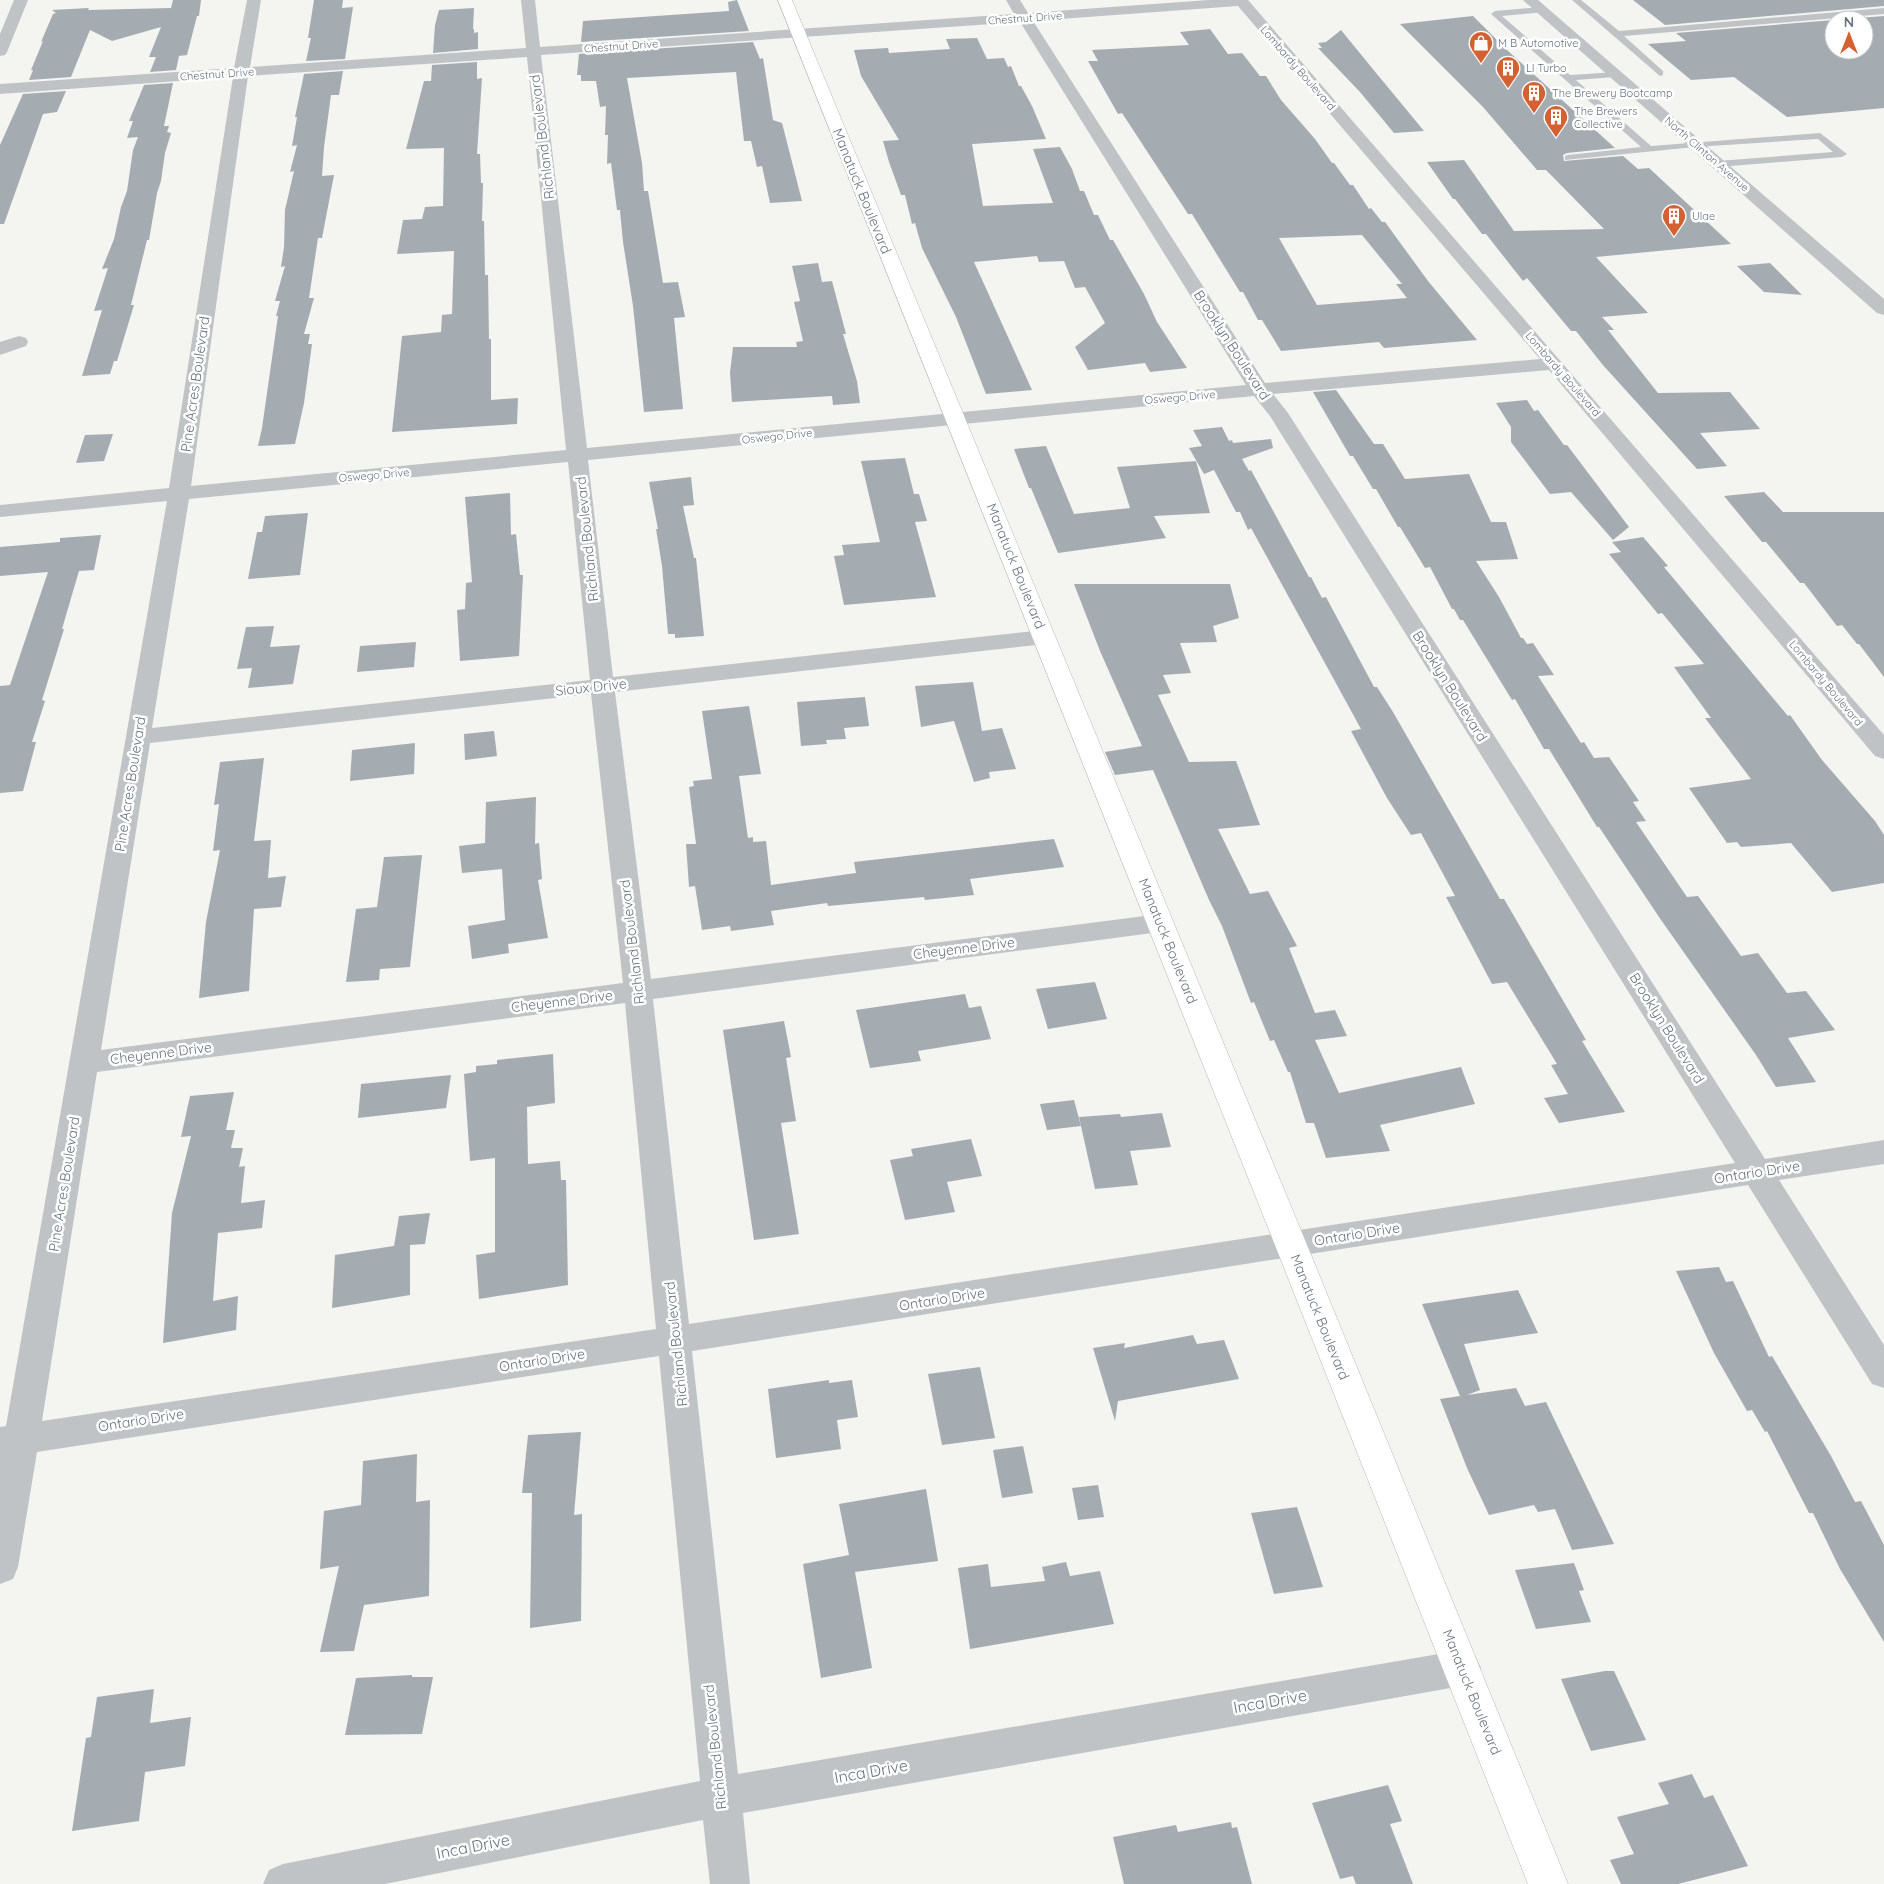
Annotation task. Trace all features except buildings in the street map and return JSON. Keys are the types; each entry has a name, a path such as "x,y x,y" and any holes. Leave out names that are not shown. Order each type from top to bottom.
{"street":[{"path":"0,52 21,0"},
{"name":"Pine Acres Boulevard","path":"0,1567 11,1440 84,1063 179,494 241,73 254,0"},
{"name":"Richland Boulevard","path":"528,0 532,52 579,456 602,685 676,1340 730,1884"},
{"name":"Manatuck Boulevard","path":"785,0 1291,1245 1548,1884"},
{"name":"Chestnut Drive","path":"0,89 798,34 1019,9 1240,1"},
{"name":"Lombardy Boulevard","path":"1240,1 1554,364 1884,751"},
{"name":"North Clinton Avenue","path":"1536,5 1884,309"},
{"name":"Brooklyn Boulevard","path":"1019,9 1259,390 1283,422 1884,1374"},
{"path":"0,349 19,342"},
{"name":"Oswego Drive","path":"0,511 956,418 1554,364"},
{"name":"Sioux Drive","path":"137,737 1044,637"},
{"name":"Cheyenne Drive","path":"84,1063 1160,923"},
{"name":"Ontario Drive","path":"11,1440 676,1340 1884,1152"},
{"name":"Inca Drive","path":"283,1884 720,1797 1462,1668"}],"lane":[{"path":"1576,0 1618,34 1660,73"},
{"path":"1536,5 1495,14 1650,150"},
{"path":"1618,34 1884,11"},
{"path":"1568,78 1615,74"},
{"path":"1568,158 1695,144 1820,136 1842,154 1718,164"}],"place":[{"name":"M B Automotive","path":"1481,64"},
{"name":"LI Turbo","path":"1508,89"},
{"name":"The Brewery Bootcamp","path":"1534,114"},
{"name":"The Brewers Collective","path":"1556,138"},
{"name":"Ulae","path":"1674,237"}]}
